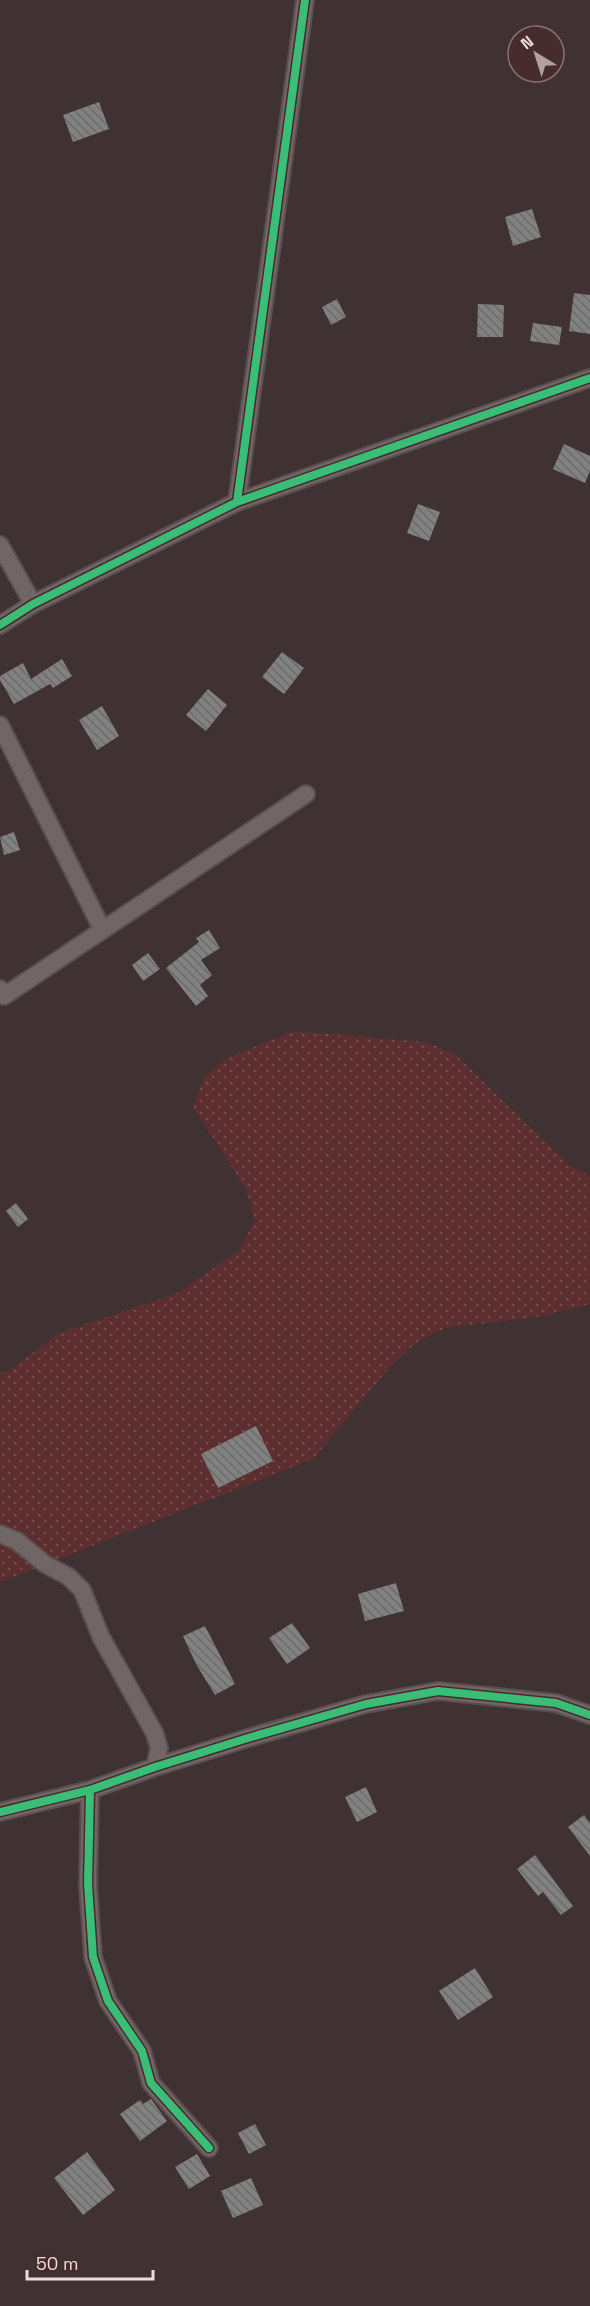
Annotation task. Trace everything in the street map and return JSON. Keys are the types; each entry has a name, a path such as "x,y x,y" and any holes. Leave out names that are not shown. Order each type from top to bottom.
{"street":[{"path":"237,502 305,0"},
{"path":"0,625 33,604 237,502 590,378"},
{"path":"0,545 33,604"},
{"path":"0,725 102,929"},
{"path":"0,989 4,996 306,794"},
{"path":"0,1534 16,1541 45,1564 69,1577 82,1590 101,1637 155,1734 159,1748 154,1767"},
{"path":"0,1812 90,1790 154,1767 366,1704 438,1691 556,1703 590,1715"},
{"path":"90,1790 88,1884 93,1958 108,2001 142,2051 151,2083 209,2148"}],"shaded area":[{"path":"294,1031 427,1042 457,1056 569,1165 590,1176 590,1304 538,1317 445,1328 419,1341 396,1360 313,1459 0,1582 0,1372 7,1372 59,1333 178,1293 238,1251 255,1221 246,1189 193,1107 204,1077 229,1057"}],"building":[{"path":"99,102 109,129 73,142 63,115"},
{"path":"532,209 541,237 513,246 505,217"},
{"path":"574,293 590,295 590,334 569,331"},
{"path":"337,299 346,317 331,325 322,307"},
{"path":"478,304 504,305 503,337 477,337"},
{"path":"533,323 562,327 559,345 530,341"},
{"path":"564,444 590,456 590,471 585,483 553,469"},
{"path":"418,504 440,512 429,541 407,533"},
{"path":"282,652 304,668 284,694 262,677"},
{"path":"62,659 72,676 53,688 50,684 14,704 0,676 23,663 31,679"},
{"path":"208,689 227,705 206,731 186,715"},
{"path":"102,706 119,736 97,750 79,720"},
{"path":"14,832 20,850 4,855 0,837"},
{"path":"209,930 220,948 201,960 212,975 200,985 208,996 196,1006 166,968 199,942 196,938"},
{"path":"148,953 160,969 143,981 132,965"},
{"path":"16,1203 28,1219 18,1227 6,1211"},
{"path":"256,1426 273,1461 218,1488 201,1454"},
{"path":"396,1583 404,1611 365,1621 358,1594"},
{"path":"292,1623 310,1648 287,1664 269,1638"},
{"path":"205,1626 235,1684 215,1695 196,1664 183,1636"},
{"path":"366,1787 377,1812 357,1822 345,1797"},
{"path":"584,1815 590,1823 590,1856 568,1827"},
{"path":"535,1855 573,1906 561,1915 543,1892 538,1896 517,1869"},
{"path":"475,1968 493,1997 458,2020 439,1991"},
{"path":"151,2099 167,2121 140,2141 120,2114 140,2100 143,2104"},
{"path":"255,2124 266,2145 249,2154 238,2133"},
{"path":"87,2152 115,2190 83,2215 54,2178"},
{"path":"197,2154 210,2176 189,2189 175,2167"},
{"path":"251,2178 263,2205 233,2218 221,2191"}],"cycle path":[{"path":"237,502 305,0"},
{"path":"0,625 33,604 237,502 590,378"},
{"path":"0,1812 90,1790 248,1738 366,1704 438,1691 556,1703 590,1715"},
{"path":"90,1790 88,1884 93,1957 108,2001 142,2051 151,2083 209,2148"}]}
